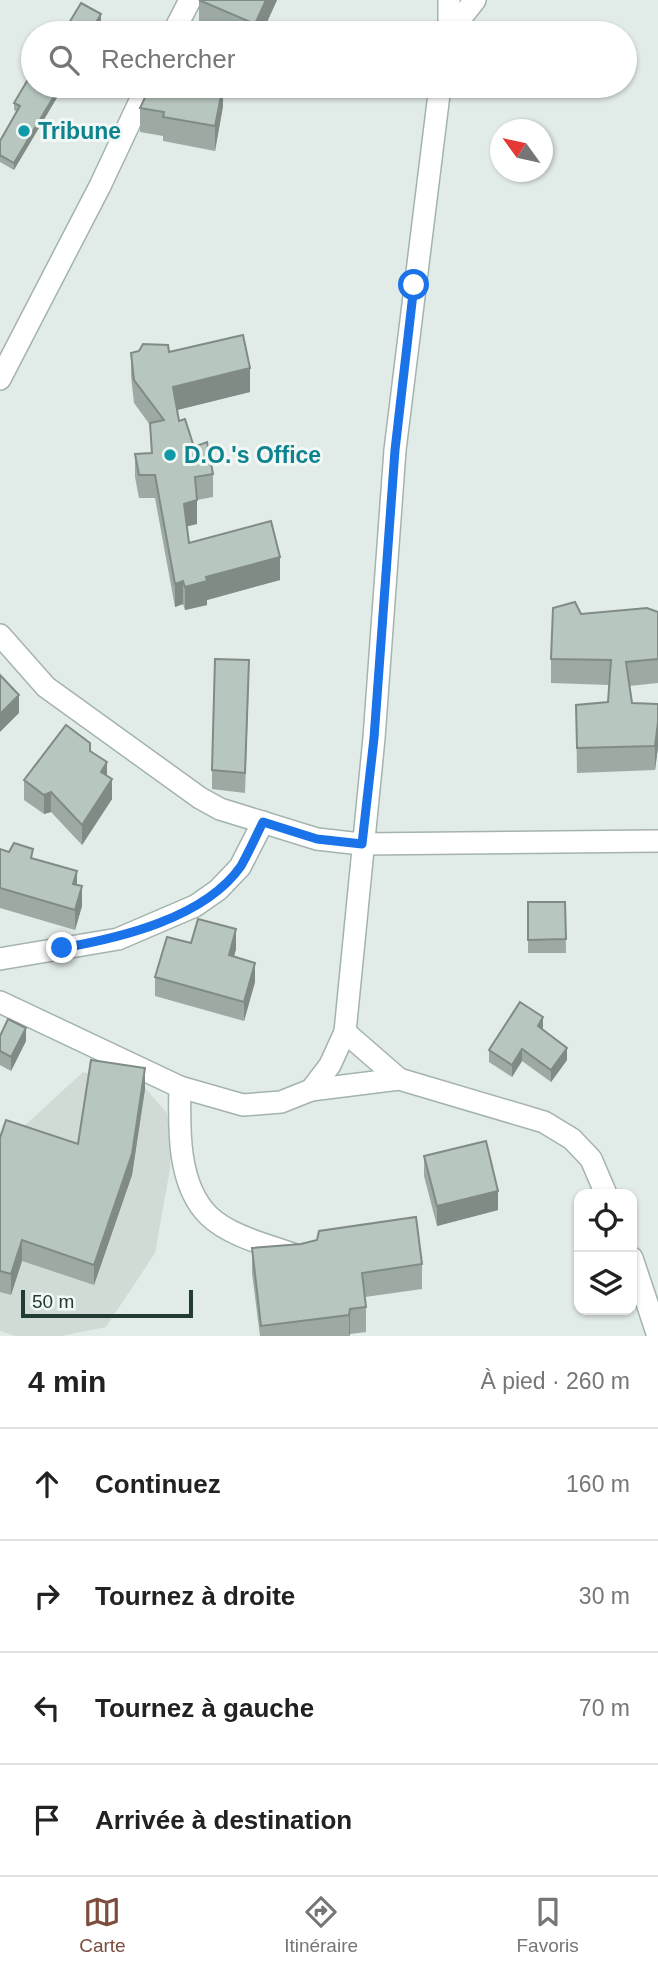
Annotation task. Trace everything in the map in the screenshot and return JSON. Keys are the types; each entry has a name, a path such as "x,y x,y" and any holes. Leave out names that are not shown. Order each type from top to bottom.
{"street":[{"path":"179,21 190,0"},
{"path":"449,0 449,21"},
{"path":"458,21 475,0"},
{"path":"0,379 100,186 141,98"},
{"path":"310,1090 330,1065 345,1032 374,738 395,450 439,98"},
{"path":"0,635 46,687 200,798 220,809 317,839 362,844 658,841"},
{"path":"0,959 118,939 195,906 218,890 240,867 263,822"},
{"path":"0,1002 180,1087 243,1105 281,1102 310,1090 399,1079 544,1122 572,1139 591,1158 604,1189"},
{"path":"345,1032 399,1079"},
{"path":"180,1087 179,1121 188,1184 208,1216 237,1233 298,1256"},
{"path":"637,1273 658,1336"}],"shaded area":[{"path":"83,1072 145,1088 166,1112 172,1133 170,1169 155,1253 106,1327 61,1336 15,1336 0,1331 0,1132 20,1130"}],"building":[{"path":"199,0 266,0 256,21 248,21"},
{"path":"81,3 101,14 97,21 70,21"},
{"name":"Tribune","path":"21,91 21,98 53,98 14,163 0,155 0,141 20,106 14,103"},
{"path":"145,98 221,98 215,126 163,117 164,112 140,108"},
{"path":"243,335 250,368 173,387 179,421 185,419 194,447 207,442 213,474 195,477 197,500 184,504 189,543 271,521 280,557 206,577 207,581 185,587 183,581 175,584 155,475 139,475 135,454 152,453 150,423 164,420 134,380 131,353 139,351 143,344 168,345 169,352"},
{"path":"575,602 581,614 647,608 658,612 658,659 626,662 632,703 658,704 655,746 577,748 576,705 608,702 611,660 551,659 553,608"},
{"path":"215,659 249,660 245,773 212,770"},
{"path":"0,675 19,695 0,714"},
{"path":"66,725 90,743 90,751 107,762 101,772 112,779 82,825 51,792 44,795 24,780"},
{"path":"14,843 33,849 31,858 77,871 73,884 82,886 75,910 0,888 0,849 9,852"},
{"path":"528,902 565,902 566,939 528,940"},
{"path":"198,919 236,929 229,955 255,963 244,1002 155,977 167,937 191,943"},
{"path":"520,1002 543,1017 538,1026 567,1048 551,1070 522,1049 512,1065 489,1050"},
{"path":"8,1019 26,1028 11,1057 0,1051 0,1036"},
{"path":"91,1060 145,1068 132,1154 94,1265 22,1240 11,1274 0,1271 0,1138 6,1120 78,1144"},
{"path":"486,1141 498,1191 437,1206 424,1156"},
{"path":"416,1217 422,1264 362,1273 366,1307 350,1309 349,1315 261,1326 252,1248 301,1244 317,1240 319,1231"}],"place":[{"name":"Tribune","path":"24,131"},
{"name":"D.O.'s Office","path":"170,455"}],"route":[{"path":"62,948 118,939 195,906 218,890 240,867 263,822 317,839 362,844 374,738 395,450 414,285"}]}
